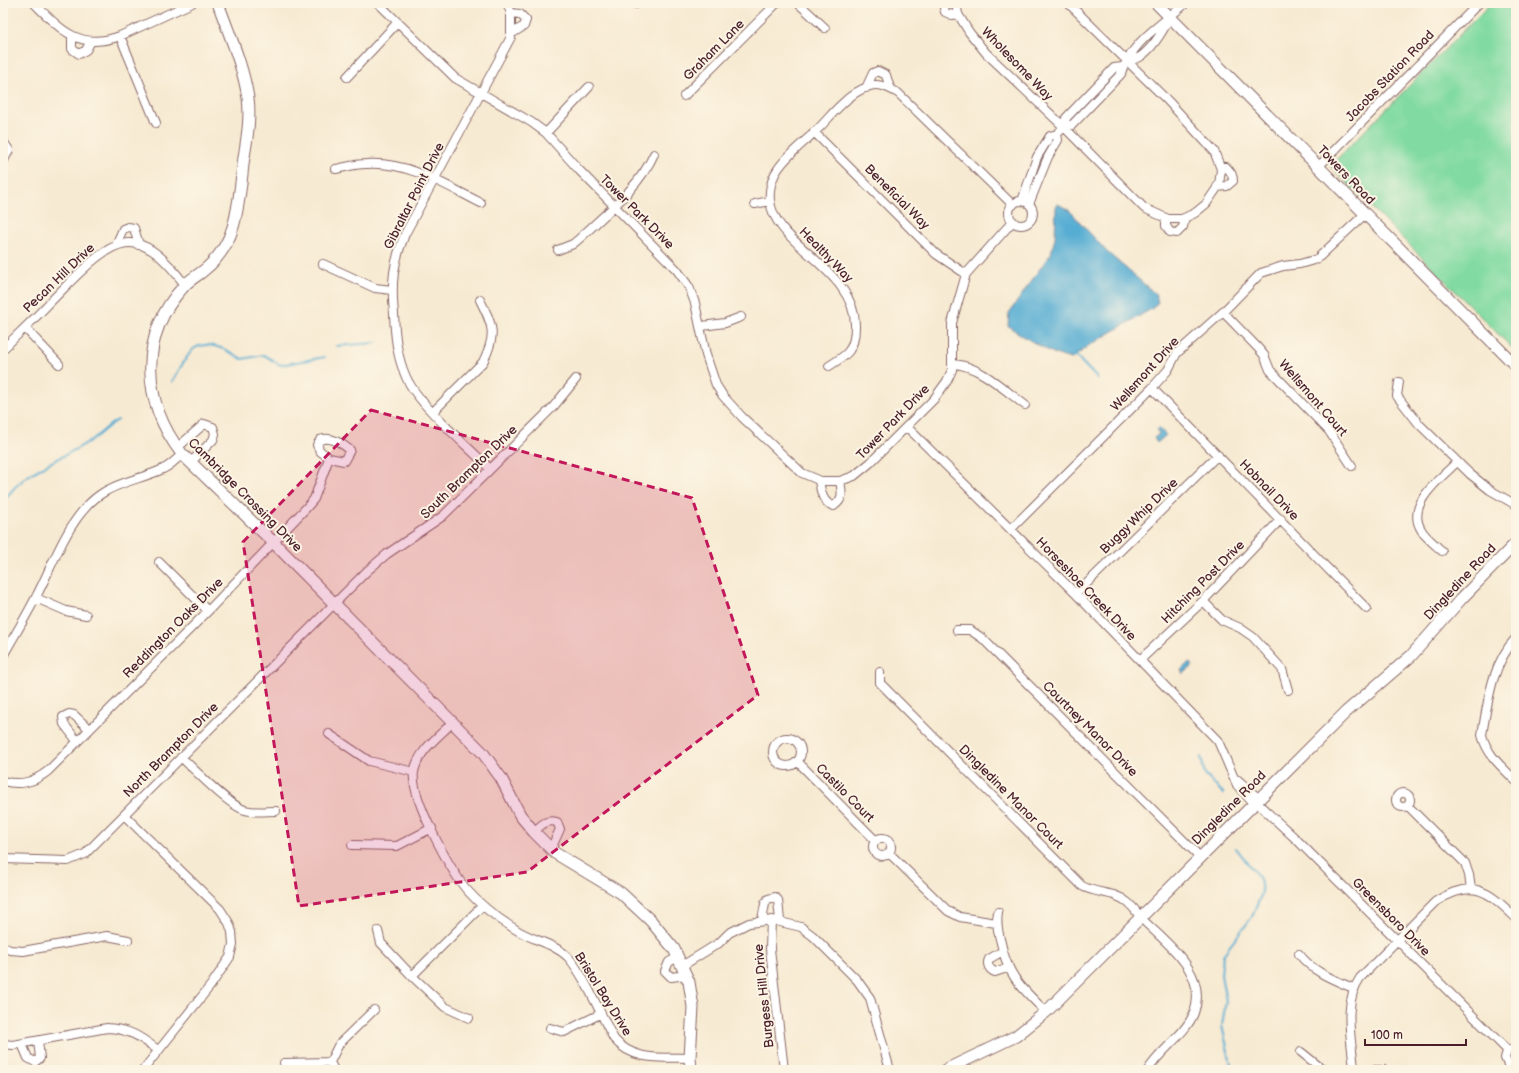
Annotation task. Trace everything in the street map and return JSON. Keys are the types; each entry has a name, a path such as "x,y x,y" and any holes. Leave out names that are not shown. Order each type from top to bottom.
{"street":[{"path":"34,3 60,29 72,37 91,41 107,40 120,36 192,3"},
{"name":"Cambridge Crossing Drive","path":"218,3 246,88 248,100 248,131 238,204 228,240 221,252 204,271 185,285 165,310 159,324 150,364 152,395 167,431 180,451 273,542 494,766 520,816 534,832 551,849 621,893 651,921 674,949 682,966 693,1006 690,1058 691,1070"},
{"name":"Tower Park Drive","path":"378,3 455,78 531,122 546,133 614,206 677,270 689,287 702,326 709,362 716,385 723,396 742,417 795,468 809,477 819,480 840,481 861,471 934,399 947,381 952,370 952,323 966,274 1013,221"},
{"name":"Gibraltar Point Drive","path":"490,469 433,412 418,395 407,378 400,360 396,342 392,290 394,267 398,251 434,179 481,94 511,34 511,13 507,3"},
{"name":"Graham Lane","path":"684,96 777,3"},
{"path":"798,3 825,28"},
{"name":"Wholesome Way","path":"943,3 945,12 952,15 958,14"},
{"name":"Wholesome Way","path":"956,3 958,14 969,32 986,53 1064,127 1144,208 1166,219"},
{"path":"1068,3 1124,64 1210,144 1221,168 1217,187 1206,204 1185,218 1166,219 1166,226 1170,232 1178,233 1183,227 1185,218"},
{"name":"Towers Road","path":"1156,3 1516,366"},
{"path":"1025,202 1033,214 1030,221 1020,224 1013,221 1010,214 1013,205 1025,202 1058,140 1057,134 1064,127 1072,125 1121,74 1124,64 1140,57 1163,32 1170,17 1186,3"},
{"name":"Jacobs Station Road","path":"1319,166 1479,3"},
{"name":"Gibraltar Point Drive","path":"511,13 522,15 526,23 520,30 511,34"},
{"path":"347,77 397,23"},
{"path":"120,36 156,122"},
{"path":"72,37 72,50 79,54 86,50 91,41"},
{"name":"Healthy Way","path":"866,88 873,73 878,71 886,74 890,88"},
{"name":"Healthy Way","path":"829,366 845,357 852,348 856,324 851,302 840,284 780,224 775,216 770,201 772,181 775,173 842,103 870,86 883,85 890,88 917,110 1013,205"},
{"path":"546,133 590,87"},
{"name":"Beneficial Way","path":"814,132 936,254 966,274"},
{"path":"3,141 9,150 3,162"},
{"path":"558,250 573,244 614,206 644,175 654,154"},
{"path":"336,168 366,164 385,164 410,169 434,179 481,203"},
{"path":"1217,187 1227,186 1233,181 1233,176 1229,170 1226,167 1221,168"},
{"path":"755,204 770,201"},
{"name":"Wellsmont Drive","path":"1011,529 1152,388 1168,370 1177,353 1223,312 1261,273 1283,266 1300,264 1317,259 1365,214"},
{"path":"116,245 123,229 128,227 134,228 139,245"},
{"name":"Pecan Hill Drive","path":"3,349 91,262 101,253 116,245 127,243 139,245 156,252 164,259 185,285"},
{"path":"323,264 375,288 392,290"},
{"path":"433,412 483,362 492,328 480,300"},
{"name":"Wellsmont Court","path":"1223,312 1264,355 1270,370 1329,431 1352,466"},
{"path":"702,326 725,322 741,317"},
{"path":"25,328 59,364"},
{"path":"953,364 963,364 974,368 1025,405"},
{"name":"South Brampton Drive","path":"335,605 367,571 387,554 443,516 554,406 576,379"},
{"path":"1399,382 1398,396 1419,424 1482,485 1516,505"},
{"name":"Hobnail Drive","path":"1152,388 1281,519 1366,609"},
{"path":"3,656 36,598 74,524 87,506 100,494 122,482 162,470 171,464 180,451 204,424 213,427 215,434 213,440 191,462"},
{"name":"Horseshoe Creek Drive","path":"907,427 1076,594 1218,741 1234,778 1255,801"},
{"name":"Buggy Whip Drive","path":"1076,594 1218,455"},
{"name":"Reddington Oaks Drive","path":"3,784 24,783 39,778 208,611 314,499 329,458"},
{"path":"1442,551 1422,532 1418,520 1418,510 1424,496 1457,462"},
{"path":"819,480 823,498 830,505 834,506 841,500 843,495 840,481"},
{"name":"Hitching Post Drive","path":"1140,660 1203,601 1281,519"},
{"name":"Dingledine Road","path":"945,1070 1016,1036 1046,1012 1141,918 1255,801 1346,712 1411,656 1461,599 1516,543"},
{"path":"159,562 208,611"},
{"path":"36,598 66,611 86,615"},
{"path":"1203,601 1222,620 1240,628 1253,637 1282,669 1288,690"},
{"name":"North Brampton Drive","path":"3,859 56,862 74,859 91,849 181,757 335,605"},
{"name":"Courtney Manor Drive","path":"957,630 970,630 982,638 1200,857"},
{"path":"1516,638 1504,653 1495,669 1482,735 1485,746 1490,755 1516,781"},
{"name":"Dingledine Manor Court","path":"880,672 880,683 1082,886 1090,891 1116,895 1127,902 1141,918 1185,961 1197,990 1194,1013 1189,1024 1154,1060 1148,1070"},
{"path":"77,741 64,724 63,717 69,714 74,715 89,730"},
{"path":"329,734 369,761 414,772 418,759 452,723"},
{"path":"181,757 226,798 243,810 276,811"},
{"name":"Castilo Court","path":"797,761 876,841"},
{"name":"Bristol Bay Drive","path":"414,772 414,784 418,799 455,874 482,906 517,931 560,951 568,957 584,982 614,1039 621,1046 642,1057 690,1058"},
{"name":"Greensboro Drive","path":"1255,801 1398,941 1512,1049"},
{"path":"1408,806 1465,863 1470,875 1471,889"},
{"path":"124,815 220,909 229,922 232,932 233,951 221,972 143,1070"},
{"path":"534,832 545,822 551,820 557,822 560,829 551,849"},
{"path":"352,845 397,846 432,828"},
{"name":"Castilo Court","path":"883,838 888,840 891,846 889,854 883,856 875,853 873,848 876,841 883,838"},
{"name":"Castilo Court","path":"889,854 948,910 960,917 996,923"},
{"path":"1354,1070 1349,1010 1353,988 1360,978 1435,902 1450,893 1471,889 1483,892 1495,898 1516,918"},
{"path":"762,920 765,904 768,899 775,897 779,904 780,921"},
{"path":"412,976 482,906"},
{"path":"998,912 996,923 1007,968 1021,987 1046,1012"},
{"path":"682,966 719,943 739,927 749,923 762,920 771,920 801,927 813,936 864,989 870,998 891,1068"},
{"name":"Burgess Hill Drive","path":"771,920 770,949 784,1070"},
{"path":"378,931 381,943 444,1007 469,1018"},
{"path":"3,947 10,950 23,951 107,936 128,940"},
{"path":"1003,951 989,959 988,964 989,968 995,972 1007,968"},
{"path":"1299,954 1307,964 1317,972 1353,988"},
{"path":"330,1062 339,1044 374,1010"},
{"path":"550,1028 564,1032 600,1014"},
{"path":"3,1044 22,1044 107,1028 129,1031 158,1050"},
{"path":"22,1044 28,1058 35,1062 40,1058 38,1041"},
{"path":"1512,1049 1505,1061 1509,1067 1516,1068"},
{"path":"1301,1052 1320,1068 1335,1070 1384,1070"},
{"path":"284,1063 330,1062"},
{"path":"330,1062 334,1070"}],"highlighted area":[{"path":"371,410 692,498 758,695 527,872 299,906 243,542"}],"green space":[{"path":"1491,3 1516,3 1516,352 1330,166"}],"water":[{"path":"1058,204 1069,210 1107,252 1151,290 1156,295 1158,302 1153,308 1088,346 1072,359 1048,350 1008,326 1009,313 1051,253 1055,238 1056,207"},
{"path":"1159,428 1166,435 1157,443 1154,438 1159,434 1157,430"},
{"path":"1190,662 1192,667 1183,674 1181,670"}],"waterway":[{"path":"336,346 376,343"},
{"path":"172,382 192,350 207,345 220,348 242,359 264,355 280,365 325,357"},
{"path":"1076,356 1098,379"},
{"path":"3,503 11,491 21,481 82,446 118,420"},
{"path":"1201,757 1205,775 1224,794"},
{"path":"1231,1070 1231,1064 1222,1026 1226,1001 1221,975 1223,955 1252,917 1262,893 1260,879 1236,848"}]}
